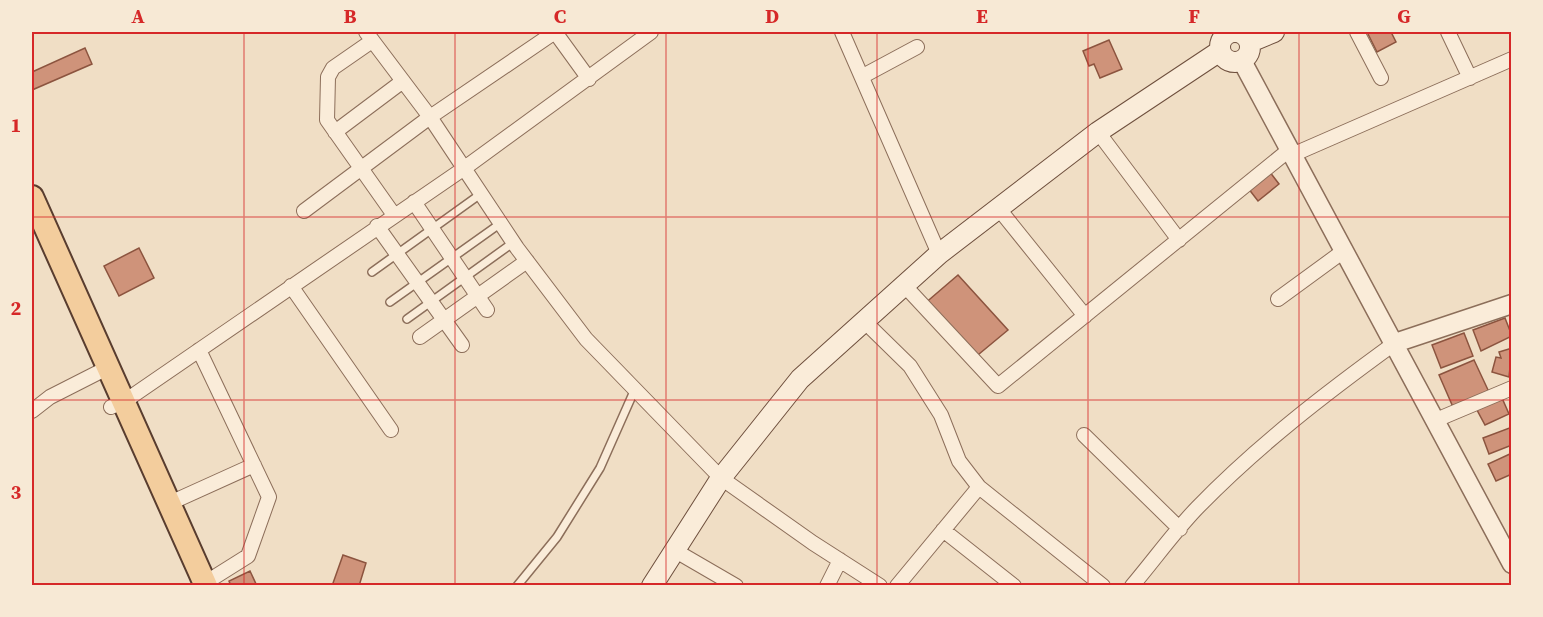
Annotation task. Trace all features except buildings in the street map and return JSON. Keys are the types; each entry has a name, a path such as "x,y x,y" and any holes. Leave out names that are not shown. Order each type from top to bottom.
{"main road":[{"path":"1238,34 1250,51 1242,61 1231,62 1220,51 1220,42 1238,34 1274,32"},
{"path":"652,585 721,478 800,379 904,285 999,208 1098,132 1220,51"},
{"path":"32,196 102,370"},
{"path":"32,232 102,370 201,585"},
{"path":"118,404 170,503 201,585"}],"street":[{"path":"304,211 430,117 555,32 589,79"},
{"path":"118,404 466,167 651,32"},
{"path":"842,32 939,255"},
{"path":"1357,32 1382,78"},
{"path":"1448,32 1470,78"},
{"path":"394,215 327,120 328,77 333,68 369,36 466,167 527,261 586,339 721,478 880,585"},
{"path":"863,76 917,47"},
{"path":"904,285 998,386 1290,153 1512,59"},
{"path":"1242,61 1509,556"},
{"path":"335,132 403,81"},
{"path":"1098,132 1179,240"},
{"path":"414,201 487,310"},
{"path":"999,208 1085,316"},
{"path":"377,226 462,345"},
{"path":"1278,299 1345,250"},
{"path":"420,337 527,261"},
{"path":"291,286 391,430"},
{"path":"1132,585 1196,509 1289,424 1395,343 1512,304"},
{"path":"864,321 910,366 941,415 958,461 979,487 1103,585"},
{"path":"199,350 269,497 248,556 201,585"},
{"path":"32,411 50,397 102,370"},
{"path":"1436,420 1512,388"},
{"path":"1083,435 1180,529"},
{"path":"170,503 254,465"},
{"path":"897,585 979,487"},
{"path":"943,530 1014,585"},
{"path":"674,550 736,585"},
{"path":"827,585 840,560"}],"lane":[{"path":"372,272 482,193"},
{"path":"390,302 501,223"},
{"path":"408,319 514,242"},
{"path":"517,585 557,537 600,468 635,389"}]}
